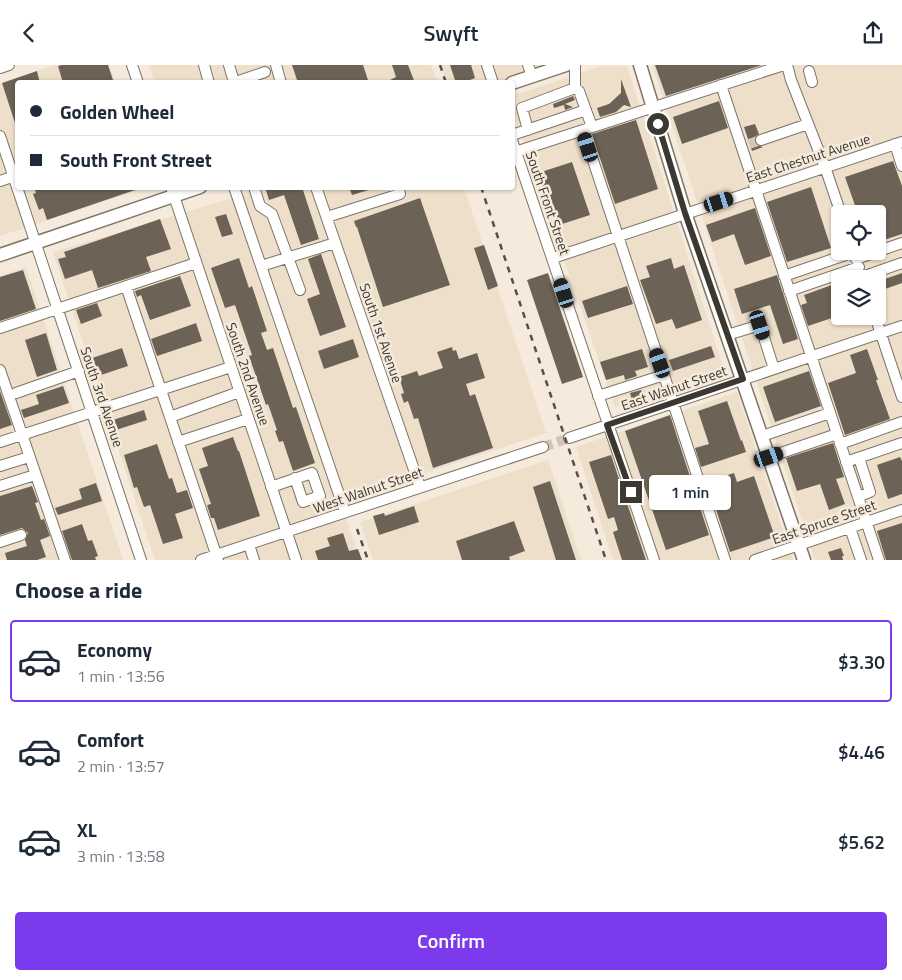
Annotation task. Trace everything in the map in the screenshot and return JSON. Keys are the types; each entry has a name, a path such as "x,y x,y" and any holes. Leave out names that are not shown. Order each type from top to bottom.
{"main road":[{"path":"515,81 530,71 566,65"},
{"path":"640,65 685,213 804,560"},
{"path":"0,255 172,192"}],"street":[{"path":"0,68 9,65"},
{"path":"132,65 137,80"},
{"path":"204,65 208,80"},
{"path":"229,65 233,80"},
{"path":"250,65 254,75"},
{"path":"276,65 280,80"},
{"path":"487,65 492,80"},
{"path":"575,65 576,88 586,110 587,129 617,236 674,402 725,560"},
{"path":"515,152 786,65 838,205"},
{"path":"809,71 812,82"},
{"path":"240,80 265,72"},
{"path":"721,85 745,145 756,190 879,560"},
{"path":"528,130 522,107 576,88"},
{"path":"515,134 586,110"},
{"path":"761,140 808,124"},
{"name":"South 3rd Avenue","path":"0,136 15,176"},
{"path":"898,143 902,166"},
{"name":"East Chestnut Avenue","path":"553,258 898,143"},
{"name":"South Front Street","path":"515,155 553,258 607,425 654,560"},
{"path":"0,181 15,176"},
{"name":"South 3rd Avenue","path":"19,190 34,243 93,412 141,560"},
{"path":"235,190 345,512"},
{"path":"255,190 260,207 272,214 300,290"},
{"name":"South 1st Avenue","path":"317,190 420,487"},
{"path":"327,217 400,194 399,190"},
{"name":"South 2nd Avenue","path":"172,192 296,560"},
{"path":"261,266 336,243"},
{"path":"789,291 858,264 902,243"},
{"path":"0,328 196,263"},
{"path":"784,276 858,264 902,263"},
{"path":"126,286 217,558"},
{"path":"727,335 760,325 774,369"},
{"path":"878,325 902,397"},
{"name":"East Walnut Street","path":"569,438 902,325"},
{"path":"0,442 231,367"},
{"path":"0,370 64,560"},
{"path":"16,393 79,371"},
{"path":"598,397 664,375"},
{"path":"170,417 239,392"},
{"path":"762,436 830,413"},
{"path":"178,442 248,419"},
{"path":"769,457 902,422"},
{"path":"846,462 902,443"},
{"name":"West Walnut Street","path":"201,560 217,558 345,512 543,447"},
{"path":"0,467 29,457"},
{"path":"858,497 870,492 859,458"},
{"path":"0,486 35,475"},
{"path":"271,487 295,478"},
{"name":"East Spruce Street","path":"755,560 902,510"},
{"path":"850,528 861,560"},
{"path":"0,542 21,535"},
{"path":"249,545 254,560"}],"shaded area":[{"path":"55,65 109,65 114,80 15,80 15,190 138,190 0,236 0,84"},
{"path":"149,65 431,65 436,80 154,80"},
{"path":"440,65 566,65 515,82 515,80 445,80"},
{"path":"605,65 627,66 724,370 615,407 515,117 515,95"},
{"path":"652,65 902,65 902,560 815,560"},
{"path":"259,190 465,190 546,433 340,501 360,560 155,560 53,252"},
{"path":"26,267 123,560 0,560 0,276"},
{"path":"737,392 793,560 613,560 576,447"},
{"path":"548,460 581,560 373,560 360,522"}],"building":[{"path":"108,65 113,80 62,80 58,66"},
{"path":"292,65 363,65 368,80 297,80"},
{"path":"392,65 408,65 414,80 390,80 396,77"},
{"path":"450,65 471,65 475,78 455,80"},
{"path":"655,65 762,65 666,96"},
{"path":"37,71 39,80 15,80 15,123 2,83"},
{"path":"621,79 631,107 624,105 616,112 600,117 597,108 609,104 621,93"},
{"path":"573,96 575,100 565,104 573,107 565,110 564,105 554,108 553,104"},
{"path":"719,101 728,128 682,144 673,117"},
{"path":"636,120 658,189 615,204 592,134"},
{"path":"755,124 759,134 754,142 763,147 752,151 744,127"},
{"path":"893,161 902,186 902,234 886,239 886,205 855,205 845,177"},
{"path":"572,162 590,215 556,226 538,173"},
{"path":"811,187 831,248 787,262 767,202"},
{"path":"35,190 135,190 47,220 43,208 39,210 33,194 36,193"},
{"path":"266,190 303,190 319,239 301,245 284,195 269,200"},
{"path":"350,190 369,190 352,195"},
{"path":"420,198 450,285 383,307 354,221"},
{"path":"755,208 771,256 745,265 734,234 712,242 706,225"},
{"path":"226,214 233,234 222,237 215,217"},
{"path":"160,219 171,249 146,257 151,271 98,288 92,270 65,279 58,259 66,257 64,252"},
{"path":"484,245 498,286 488,290 474,248"},
{"path":"321,254 346,327 320,336 307,299 320,294 308,259"},
{"path":"239,258 249,288 252,286 267,331 261,333 267,350 273,348 293,408 296,407 315,463 293,471 283,441 279,442 275,431 277,430 249,356 252,355 235,305 225,308 211,268"},
{"path":"671,258 674,269 684,265 702,320 676,329 672,319 656,324 640,280 650,277 646,266"},
{"path":"23,270 36,309 0,321 0,277"},
{"path":"548,273 583,377 562,384 527,280"},
{"path":"902,273 902,283 886,289 886,279"},
{"path":"777,275 798,339 783,344 770,305 742,314 734,289"},
{"path":"180,276 191,306 150,320 141,295 137,297 135,291"},
{"path":"831,285 831,318 808,326 801,305 807,303 804,295"},
{"path":"627,286 633,304 588,318 582,301"},
{"path":"97,303 102,316 81,324 76,310"},
{"path":"196,323 202,341 157,356 151,339"},
{"path":"46,333 57,370 37,377 25,340"},
{"path":"353,339 359,357 324,369 318,351"},
{"path":"711,346 715,357 673,371 669,360"},
{"path":"452,347 453,351 456,350 459,359 477,353 485,378 466,384 470,396 475,394 493,448 433,468 418,418 414,419 408,401 404,403 401,394 404,393 399,377 417,371 419,376 443,368 437,352"},
{"path":"122,348 128,366 98,376 92,358"},
{"path":"642,349 648,367 635,371 637,376 625,380 624,375 606,380 600,362"},
{"path":"867,349 890,419 845,435 828,383 856,373 850,355"},
{"path":"809,371 821,406 775,422 763,387"},
{"path":"63,386 69,403 24,418 21,410 39,404 36,395"},
{"path":"641,390 643,396 632,400 630,393"},
{"path":"0,391 12,425 0,429"},
{"path":"727,401 746,452 701,467 695,448 709,444 698,411"},
{"path":"144,410 147,420 116,430 113,420"},
{"path":"670,415 709,535 666,550 625,431"},
{"path":"233,437 260,516 218,530 214,518 211,518 207,505 211,504 199,469 208,466 202,448"},
{"path":"833,443 844,477 836,479 845,504 829,510 820,484 797,491 786,458"},
{"path":"157,444 169,479 172,478 177,493 187,490 193,508 175,514 183,538 163,544 150,505 144,507 137,487 134,488 124,455"},
{"path":"611,455 646,560 622,560 613,532 618,530 614,517 608,519 589,462"},
{"path":"900,457 902,461 902,494 888,499 877,465"},
{"path":"734,473 737,482 754,476 775,537 730,552 707,482"},
{"path":"550,481 576,560 556,560 533,487"},
{"path":"96,483 102,501 58,515 55,508 82,499 79,489"},
{"path":"32,486 38,502 35,503 41,520 44,519 50,536 40,540 46,557 37,560 7,560 5,553 27,546 25,540 28,533 22,528 0,535 0,496"},
{"path":"414,506 419,522 379,535 373,516 384,513 385,516"},
{"path":"514,521 525,551 509,557 510,560 462,560 456,541"},
{"path":"902,523 902,560 886,560 877,531"},
{"path":"82,524 88,541 92,540 98,556 95,557 96,560 72,560 62,531"},
{"path":"343,533 349,551 358,549 362,560 318,560 315,551 330,546 327,538"},
{"path":"841,548 844,556 842,556 843,560 831,560 828,552"}],"tunnel":[{"path":"749,144 761,140"},
{"path":"543,447 569,438"}],"railway":[{"path":"440,65 445,80"},
{"path":"482,190 606,560"},
{"path":"357,529 368,560"}],"route":[{"path":"631,492 607,425 743,379 685,213 658,124"}]}
